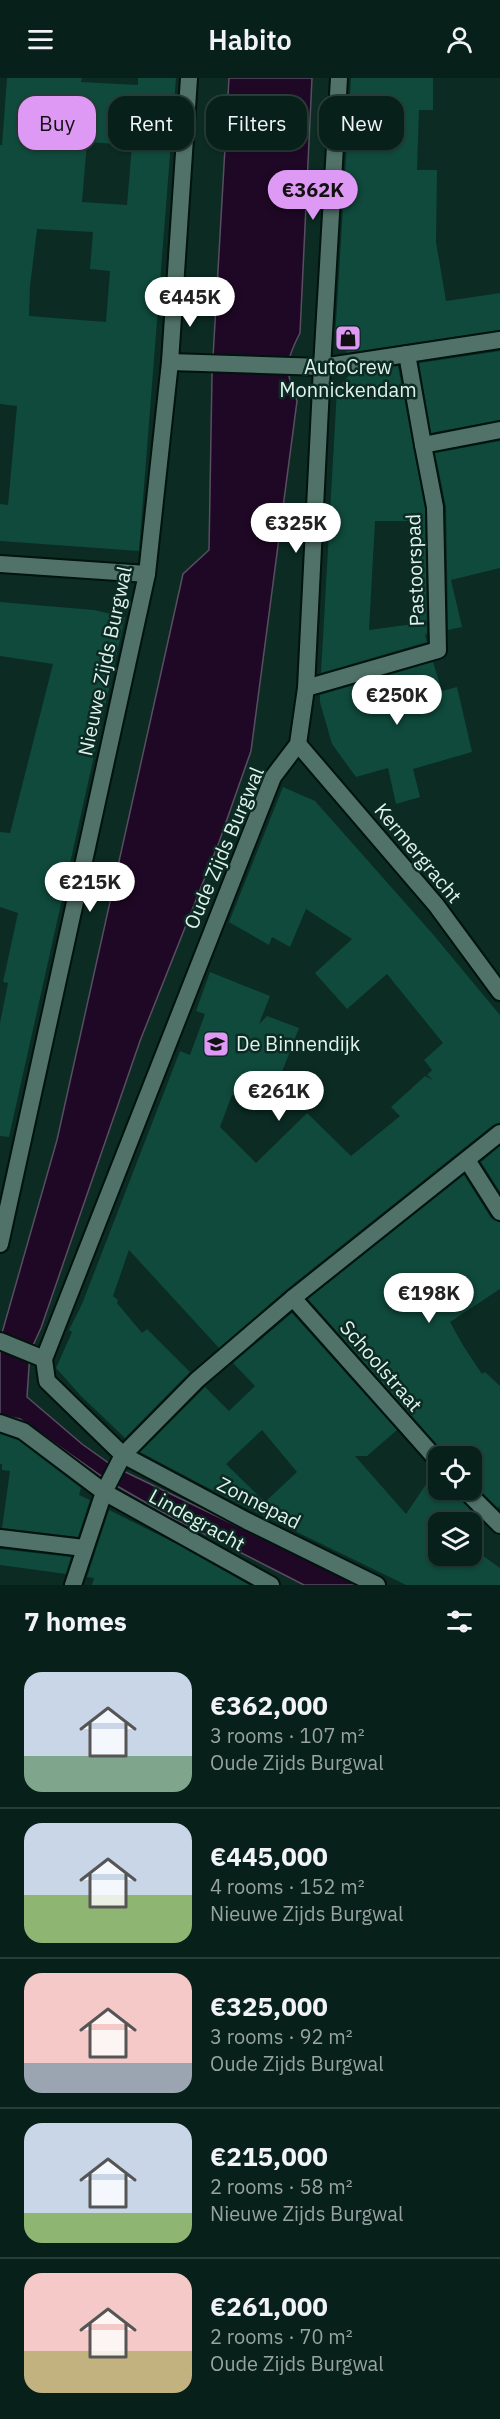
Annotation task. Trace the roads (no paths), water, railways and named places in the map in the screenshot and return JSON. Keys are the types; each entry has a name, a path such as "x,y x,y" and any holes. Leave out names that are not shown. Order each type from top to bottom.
{"street":[{"name":"Nieuwe Zijds Burgwal","path":"0,1244 147,574 170,362 189,78"},
{"name":"Oude Zijds Burgwal","path":"34,1355 273,777 298,744 306,688 339,78"},
{"path":"170,362 322,367 500,340"},
{"name":"Pastoorspad","path":"306,688 438,650 435,507 407,354"},
{"path":"423,445 500,430"},
{"path":"0,564 147,574"},
{"name":"Kermergracht","path":"298,744 436,904 500,992"},
{"path":"73,1585 104,1492 123,1455 197,1380 293,1298 500,1133"},
{"path":"467,1160 500,1212"},
{"name":"Schoolstraat","path":"293,1298 428,1450"},
{"path":"0,1341 34,1355 47,1381 123,1455"},
{"name":"Lindegracht","path":"0,1424 23,1431 104,1492 271,1585"},
{"name":"Zonnepad","path":"123,1455 247,1521 377,1585"},
{"path":"475,1500 500,1525"},
{"path":"0,1538 84,1548"}],"place":[{"name":"AutoCrew Monnickendam","path":"348,338"},
{"name":"De Binnendijk","path":"216,1044"}]}
